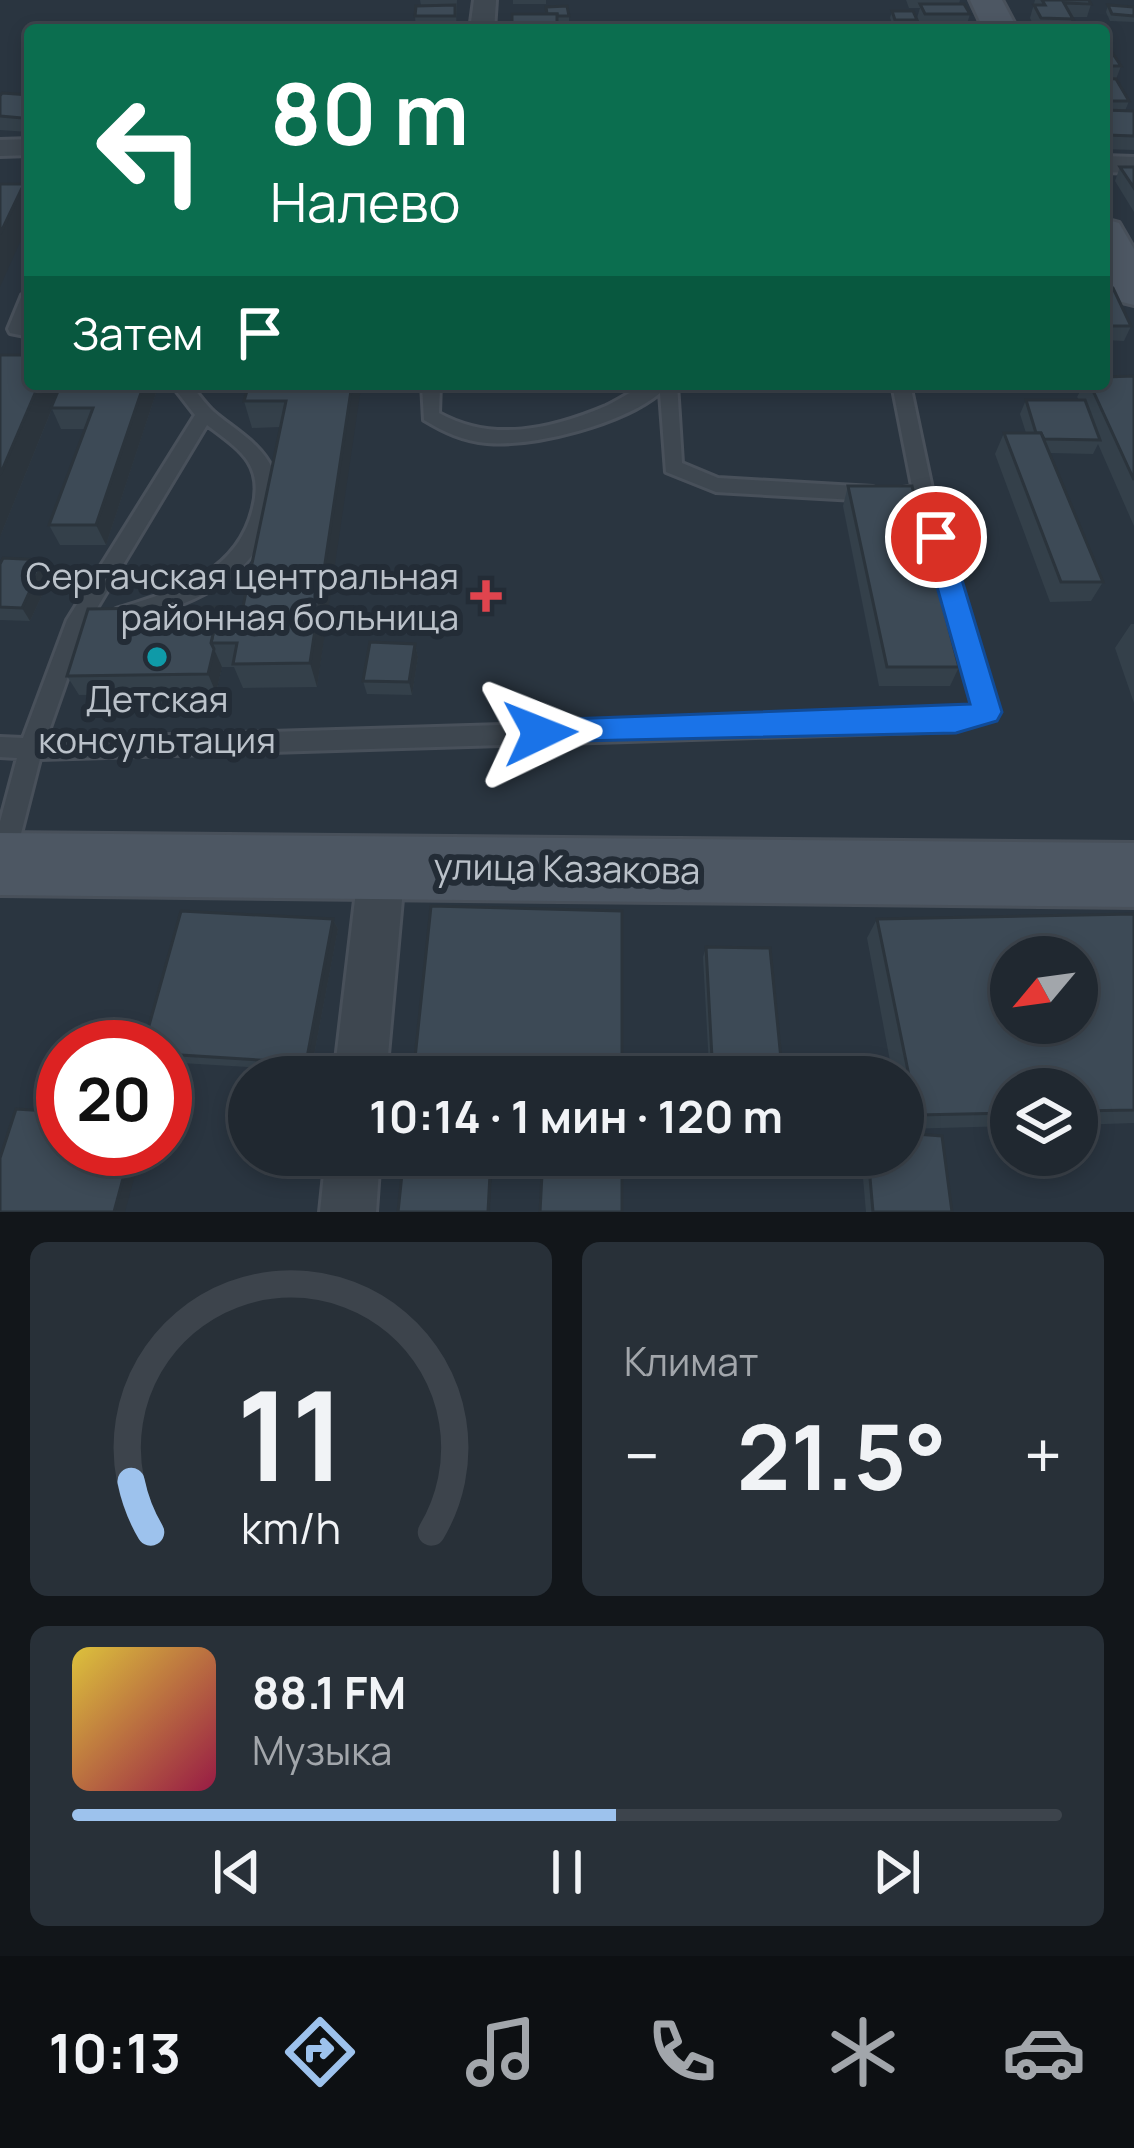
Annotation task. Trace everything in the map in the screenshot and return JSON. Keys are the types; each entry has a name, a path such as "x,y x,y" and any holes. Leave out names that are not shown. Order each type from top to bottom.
{"main road":[{"path":"1110,244 1134,290"},
{"name":"улица Казакова","path":"1,864 1134,875"}],"street":[{"path":"362,1056 382,866"},
{"path":"347,1212 351,1176"}],"lane":[{"path":"75,626 192,592 230,569 261,524 268,477 252,452 185,390"},
{"path":"430,390 430,416 452,432 545,434 586,424 651,390"},
{"path":"668,390 673,467 716,485 828,495 923,493"},
{"path":"0,747 956,721 987,712 923,493 902,390"},
{"path":"1,864 32,748 75,626 206,414"}],"building":[{"path":"1042,0 1089,0 1091,4 1064,3 1073,19 1041,18 1034,5 1045,5"},
{"path":"920,4 964,4 970,14 925,14"},
{"path":"455,5 455,16 415,16 416,6"},
{"path":"1108,5 1134,7 1134,16 1112,14"},
{"path":"567,6 569,16 547,14 546,7"},
{"path":"892,11 913,11 917,20 895,20"},
{"path":"512,14 557,14 557,24 512,24"},
{"path":"1110,50 1121,66 1110,66"},
{"path":"1110,78 1116,79 1129,101 1110,101"},
{"path":"24,95 22,118 0,116 0,96"},
{"path":"1110,110 1134,111 1134,136 1110,135"},
{"path":"1120,167 1134,167 1134,188"},
{"path":"0,184 24,184 0,234"},
{"path":"1110,288 1113,288 1131,326 1110,326"},
{"path":"0,355 24,355 24,390 36,390 0,475"},
{"path":"1134,376 1134,480 1093,390 1110,390 1110,377"},
{"path":"58,390 142,390 96,525 49,525 93,408 51,408"},
{"path":"247,390 351,390 310,663 233,664 237,643 211,643 216,621 240,621 286,401 244,401"},
{"path":"1026,400 1085,400 1100,440 1044,439 1036,433"},
{"path":"1004,433 1041,433 1103,582 1061,582"},
{"path":"848,486 912,486 959,667 887,667"},
{"path":"3,558 44,560 22,608 0,607"},
{"name":"Детская консультация","path":"223,607 211,643 208,674 67,676 88,609"},
{"path":"370,642 415,644 409,682 363,681"},
{"path":"431,906 622,911 622,1056 415,1056"},
{"path":"181,911 333,919 307,1056 192,1056 192,1020 151,1020"},
{"path":"1134,914 1134,1110 1098,1111 1098,1068 990,1068 990,1113 924,1115 924,1056 905,1056 877,919"},
{"path":"706,947 770,948 781,1056 712,1056"},
{"path":"16,1109 36,1110 36,1176 124,1176 114,1212 0,1212 0,1158"},
{"path":"924,1135 942,1136 952,1212 873,1212 870,1176 924,1176"},
{"path":"402,1176 490,1176 488,1212 398,1212"},
{"path":"542,1176 622,1176 622,1212 540,1212"}],"place":[{"name":"Сергачская центральная районная больница","path":"486,596"},
{"name":"Детская консультация","path":"157,657"}],"route":[{"path":"540,733 956,721 987,712 936,537"}]}
